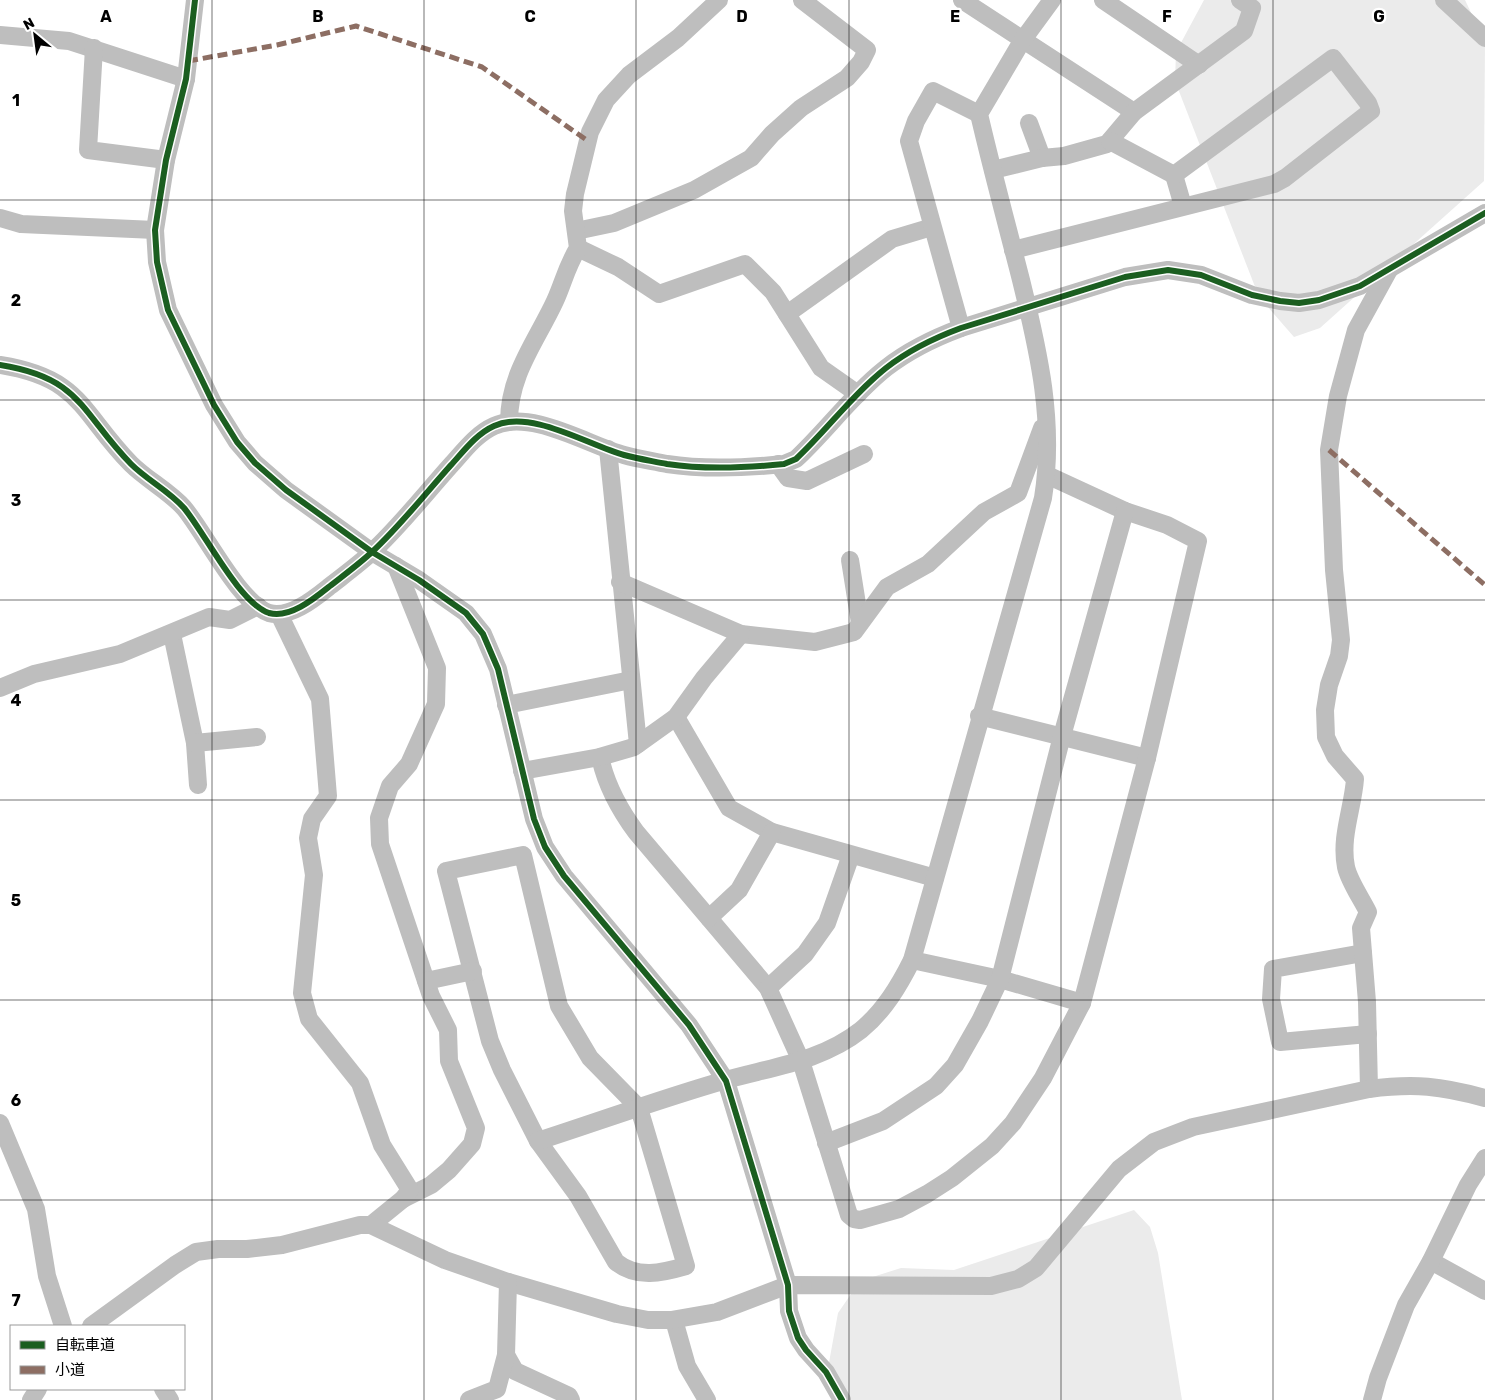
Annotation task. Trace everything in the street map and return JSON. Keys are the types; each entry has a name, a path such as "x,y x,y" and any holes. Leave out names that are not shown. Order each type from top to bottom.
{"street":[{"path":"195,0 186,78 166,160 155,230 157,262 168,310 214,404 237,442 255,463 286,490 372,552 466,613 484,634 494,656 534,819 552,859 694,1032 726,1080 788,1285 789,1311 798,1338 826,1372 842,1400"},
{"path":"508,422 509,406 516,375 556,299 577,239 573,211 575,194 590,132 606,100 629,75 678,38 719,0"},
{"path":"577,239 694,190 727,173 751,158 772,134 801,108 848,78 861,62 866,50 824,6 802,0"},
{"path":"962,0 1134,112"},
{"path":"538,1141 726,1080 801,1061 841,1043 861,1030 893,995 912,960 1043,498 1046,475 1046,415 1042,364 979,114 1023,40 1052,0"},
{"path":"1103,0 1199,65"},
{"path":"993,170 1042,158 1064,156 1106,144 1134,112 1244,31 1252,8 1240,0"},
{"path":"1444,0 1485,38"},
{"path":"0,35 69,41 186,78"},
{"path":"94,48 88,150 166,160"},
{"path":"1014,250 1274,184 1285,178 1370,111 1368,103 1333,58 1174,175"},
{"path":"961,328 909,141 916,121 933,91 979,114"},
{"path":"1029,123 1042,158"},
{"path":"1110,141 1174,175 1183,206"},
{"path":"0,365 36,373 70,391 93,416 131,464 182,506 240,588 258,606 268,612 278,614 298,607 320,594 372,552 473,441 494,426 508,422 524,422 551,428 608,449 666,464 701,468 778,464 796,459 858,394 885,369 904,355 936,338 961,328 1125,277 1168,270 1201,275 1252,295 1300,303 1319,300 1344,294 1389,270 1485,213"},
{"path":"0,218 21,224 155,230"},
{"path":"787,314 892,239 932,227"},
{"path":"577,239 659,294 745,264 773,292 820,368 858,394"},
{"path":"1369,1089 1368,1034 1361,928 1368,912 1346,867 1345,829 1354,797 1355,779 1335,756 1326,737 1325,710 1329,684 1339,656 1341,640 1334,570 1329,450 1338,396 1356,330 1389,270"},
{"path":"620,582 741,634 815,642 854,632 887,587 928,564 984,512 1018,493 1046,415"},
{"path":"608,449 620,582 638,744"},
{"path":"778,464 788,478 807,481 864,454"},
{"path":"600,757 604,778 625,817 662,864 768,988 801,1061 845,1209 854,1219 873,1218 899,1209 927,1194 992,1146 1013,1123 1043,1078 1082,1003 1147,758 1198,540 1167,525 1125,511 1046,475"},
{"path":"826,1143 883,1121 936,1086 954,1065 970,1041 1000,979 1062,736 1125,511"},
{"path":"850,560 860,623"},
{"path":"103,1323 175,1265 196,1252 282,1245 335,1230 371,1225 403,1199 431,1185 449,1170 472,1144 476,1128 449,1061 448,1030 426,981 380,844 380,818 390,786 409,764 436,704 437,668 396,566"},
{"path":"0,688 34,674 120,654 209,617 230,620 258,606"},
{"path":"278,614 320,699 328,796 312,819 308,838 314,875 302,993 310,1019 360,1083 382,1144 410,1190 403,1199"},
{"path":"172,634 195,743 198,785"},
{"path":"522,771 600,757 620,752 638,744 676,717 704,678 741,634"},
{"path":"506,705 632,680"},
{"path":"980,716 1147,758"},
{"path":"676,717 729,808 772,832 935,878"},
{"path":"195,743 257,737"},
{"path":"710,918 739,890 772,832"},
{"path":"768,988 805,954 827,923 851,854"},
{"path":"523,855 559,1006 590,1058 639,1108 686,1266 653,1274 624,1269 616,1262 578,1196 538,1141 502,1070 490,1041 473,971 446,871 523,855"},
{"path":"1363,953 1273,969 1271,999 1280,1042 1368,1034"},
{"path":"912,960 1000,979 1082,1003"},
{"path":"426,981 473,971"},
{"path":"371,1225 445,1260 508,1282 618,1314 648,1320 674,1320 717,1312 788,1285 991,1286 1018,1279 1028,1274 1044,1260 1099,1191 1119,1169 1141,1150 1154,1142 1193,1127 1369,1089 1422,1085 1445,1088 1485,1098"},
{"path":"0,1124 36,1209 46,1276 63,1325"},
{"path":"1372,1400 1378,1378 1406,1305 1431,1261 1468,1185 1484,1161"},
{"path":"1431,1261 1485,1291"},
{"path":"469,1400 496,1389 506,1355 508,1282"},
{"path":"674,1320 687,1366 707,1400"},
{"path":"506,1355 515,1371 569,1396 571,1400"}],"shaded area":[{"path":"1204,0 1465,0 1485,42 1484,181 1320,328 1294,337 1259,297 1175,81 1176,52"},
{"path":"1134,1210 1150,1227 1158,1253 1182,1400 839,1400 828,1368 838,1313 860,1281 901,1268 954,1270"}],"marked path":[{"path":"188,61 277,45 356,26 482,67 588,141"},
{"path":"1329,450 1485,585"}],"cycle path":[{"path":"195,0 186,79 166,160 155,230 157,262 168,310 214,405 237,442 255,463 286,490 372,552 419,580 466,613 483,634 498,669 534,819 545,847 564,876 689,1025 726,1081 788,1285 789,1311 798,1338 826,1372 842,1400"},
{"path":"0,365 27,371 48,379 77,400 131,464 172,496 184,508 234,582 246,596 258,607 269,613 277,614 294,610 310,601 367,556 402,521 470,444 487,429 494,426 509,422 542,425 624,455 667,464 726,468 784,464 796,459 862,389 886,368 922,345 961,328 1125,277 1168,270 1201,275 1252,295 1280,301 1299,303 1319,300 1360,286 1485,213"}]}
